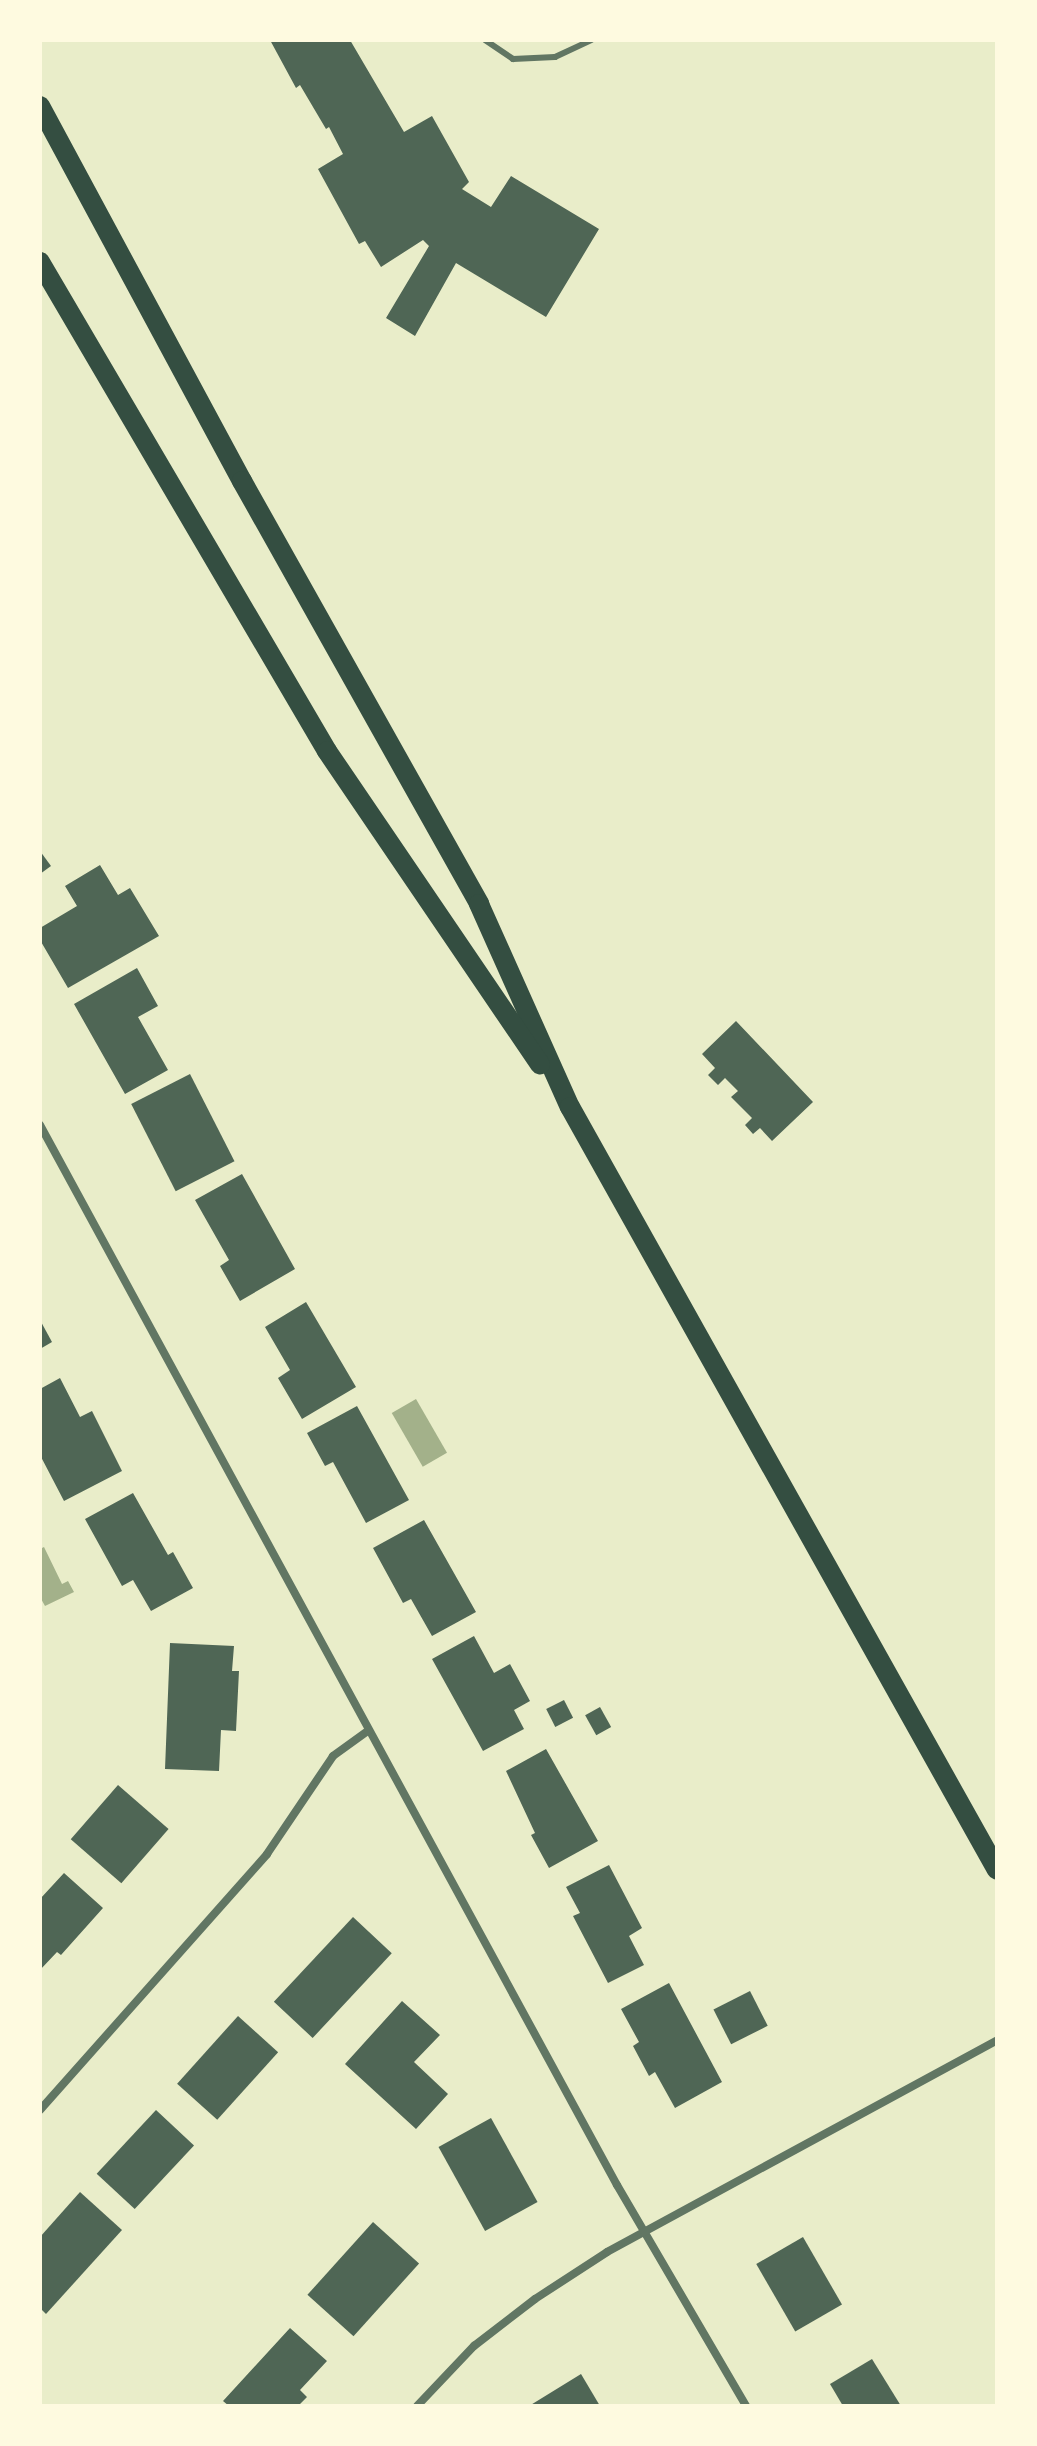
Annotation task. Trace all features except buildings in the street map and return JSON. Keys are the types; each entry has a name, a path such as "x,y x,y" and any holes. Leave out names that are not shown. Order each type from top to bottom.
{"main road":[{"path":"40,106 242,481 479,904 570,1107"},
{"path":"40,262 327,751 570,1107 997,1870"}],"street":[{"path":"40,1125 644,2232 746,2406"},
{"path":"40,2110 267,1854 333,1756 369,1730"},
{"path":"417,2406 474,2346 535,2299 644,2232 997,2040"}],"lane":[{"path":"485,40 513,59 555,57 591,40"}],"shaded area":[{"path":"416,1399 447,1453 423,1467 392,1413"},
{"path":"44,1547 62,1584 68,1581 74,1592 45,1606 40,1597 40,1549"}]}
